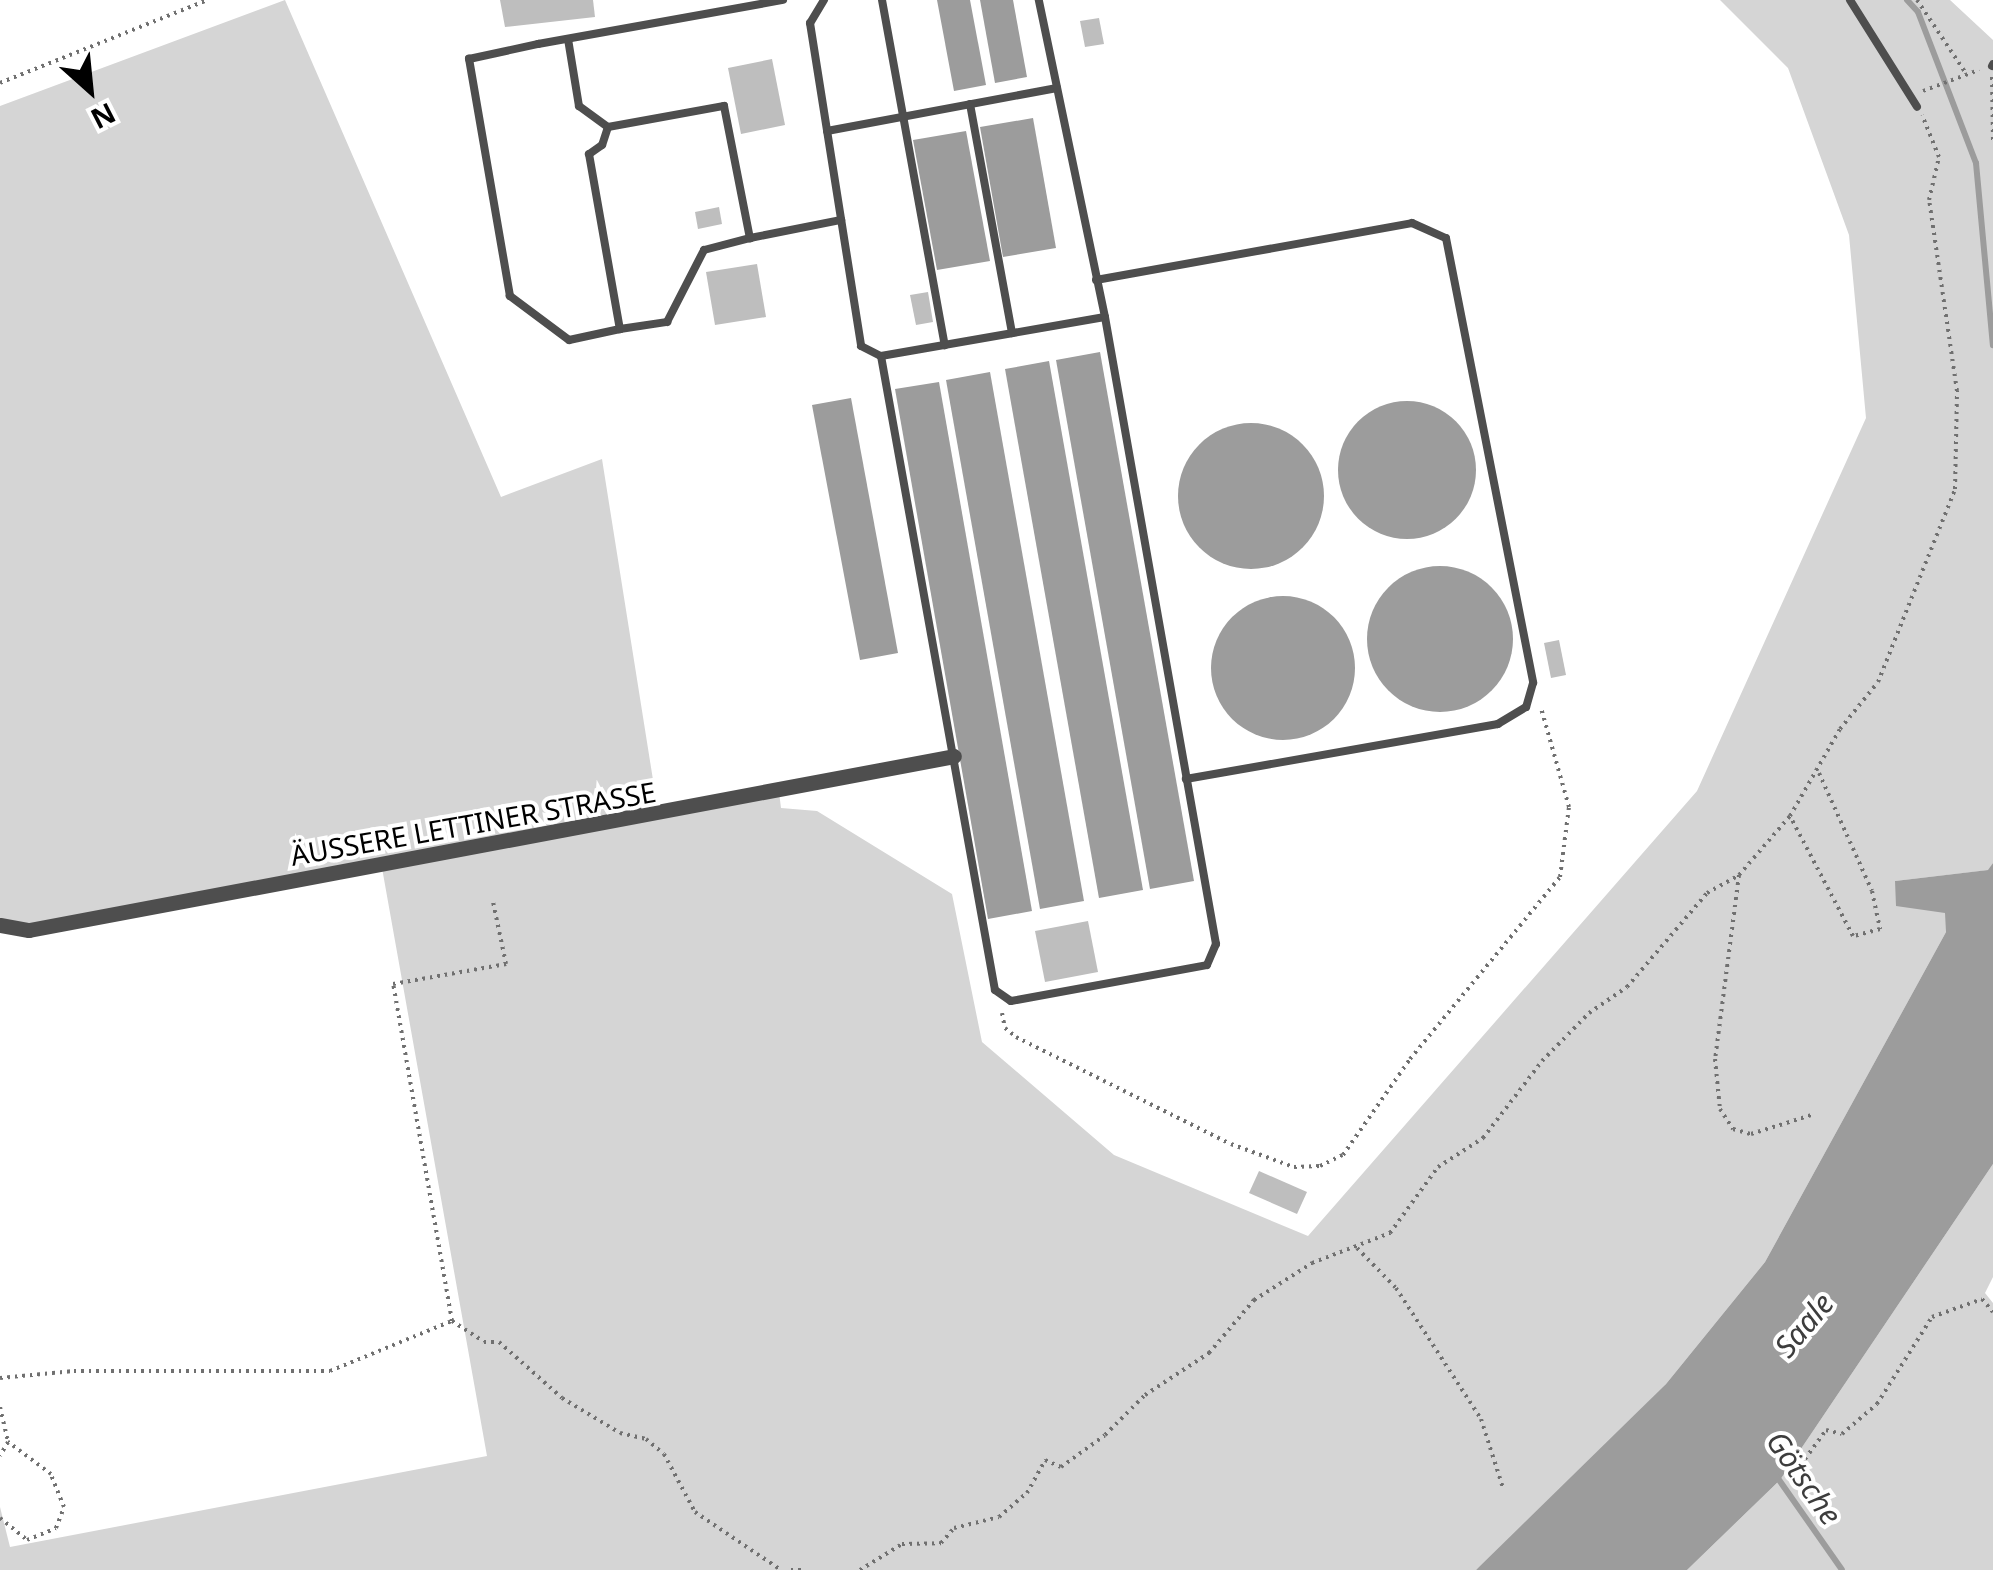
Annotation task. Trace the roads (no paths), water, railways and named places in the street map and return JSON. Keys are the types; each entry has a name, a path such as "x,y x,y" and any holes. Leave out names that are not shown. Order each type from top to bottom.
{"street":[{"name":"ÄUSSERE LETTINER STRASSE","path":"0,925 29,930 954,756"}],"lane":[{"path":"783,0 468,59 510,296 569,340 668,322 704,250 841,220"},
{"path":"824,0 810,23 861,346 881,356 1105,317"},
{"path":"882,0 945,345"},
{"path":"881,356 1000,998 1207,965 1215,956 1186,779 1105,317 1039,0"},
{"path":"1850,0 1917,107"},
{"path":"568,39 580,106 608,128 724,106 750,238"},
{"path":"827,130 1057,88"},
{"path":"970,104 1012,333"},
{"path":"608,128 602,145 588,154 620,329"},
{"path":"1096,280 1412,223 1446,238 1534,683 1526,707 1498,724 1186,779"}],"water":[{"path":"937,0 970,0 986,85 954,91"},
{"path":"980,0 1013,0 1027,77 995,83"},
{"path":"1033,118 1056,248 1003,257 980,127"},
{"path":"966,131 990,261 937,270 913,140"},
{"path":"1100,352 1194,881 1150,889 1056,360"},
{"path":"1049,361 1143,890 1099,898 1005,369"},
{"path":"990,372 1084,901 1040,909 946,380"},
{"path":"939,382 1032,911 988,919 895,389"},
{"path":"851,398 898,653 860,660 812,405"},
{"path":"1407,401 1433,406 1456,421 1471,444 1476,470 1471,496 1456,519 1433,534 1407,539 1381,534 1358,519 1343,496 1338,470 1343,444 1358,421 1381,406"},
{"path":"1251,423 1279,428 1303,444 1319,468 1324,496 1319,524 1303,548 1279,564 1251,569 1223,564 1199,548 1183,524 1178,496 1183,468 1199,444 1223,428"},
{"path":"1440,566 1468,571 1492,587 1508,611 1513,639 1508,667 1492,691 1468,707 1440,712 1412,707 1388,691 1372,667 1367,639 1372,611 1388,587 1412,571"},
{"path":"1283,596 1311,601 1334,617 1350,640 1355,668 1350,696 1334,719 1311,735 1283,740 1255,735 1232,719 1216,696 1211,668 1216,640 1232,617 1255,601"},
{"name":"Saale","path":"1993,863 1993,1164 1780,1480 1687,1570 1476,1570 1666,1384 1765,1262 1946,932 1945,913 1896,906 1895,881 1988,870"}],"waterway":[{"path":"1907,0 1918,12 1976,163 1993,345"},
{"name":"Götsche","path":"1777,1477 1842,1570"}]}
